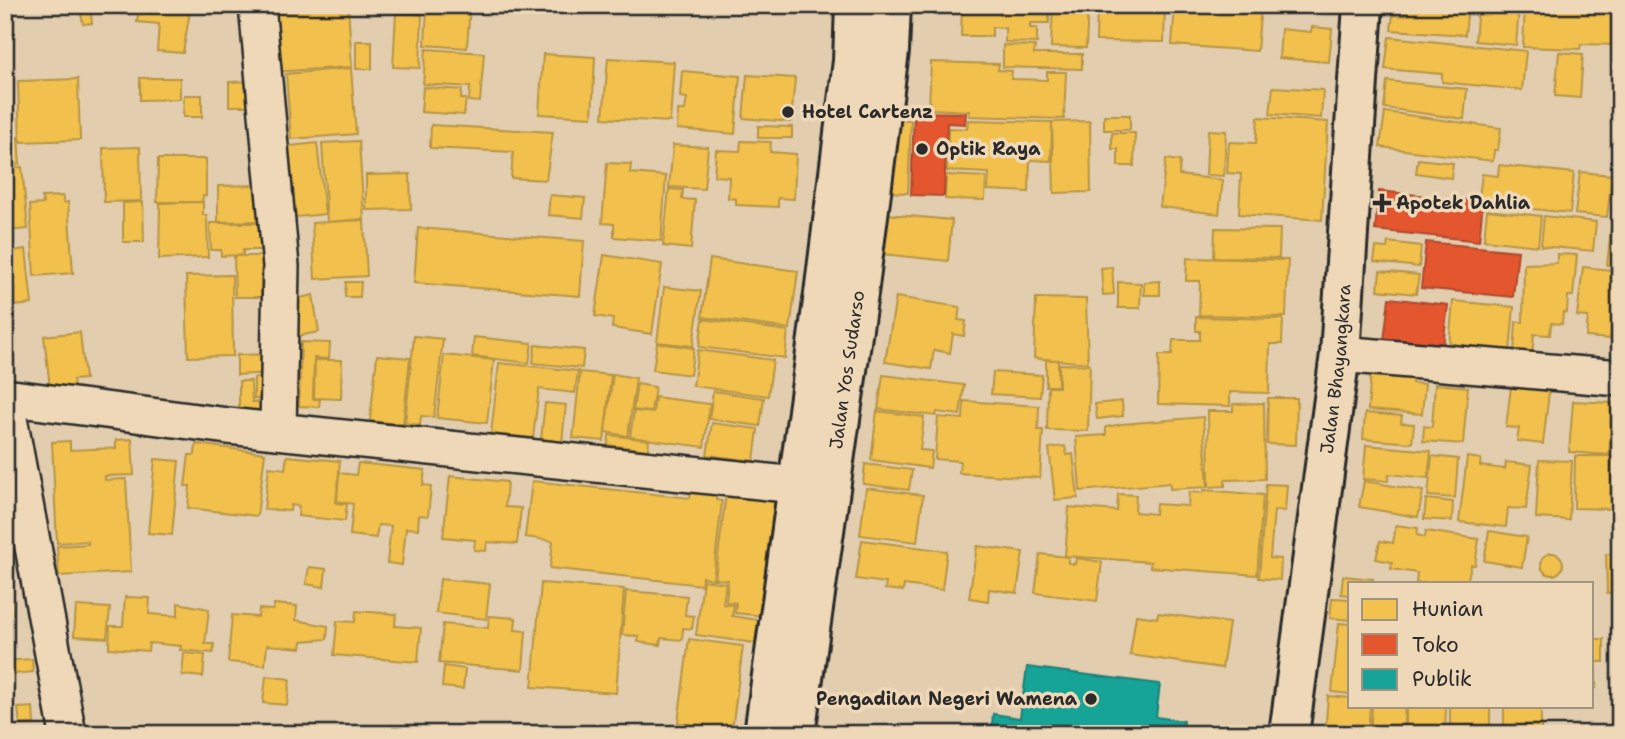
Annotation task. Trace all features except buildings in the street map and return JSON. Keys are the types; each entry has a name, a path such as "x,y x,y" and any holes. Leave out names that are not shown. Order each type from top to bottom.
{"main road":[{"name":"Jalan Yos Sudarso","path":"816,487 853,61 855,5"},
{"name":"Jalan Yos Sudarso","path":"780,733 816,487 889,51 891,5"},
{"name":"Jalan Bhayangkara","path":"1289,734 1340,354 1363,5"}],"street":[{"path":"257,5 281,266 278,431"},
{"path":"1340,354 1620,378"},
{"path":"68,734 5,397 278,431 816,487"}],"place":[{"name":"Hotel Cartenz","path":"788,112"},
{"name":"Optik Raya","path":"922,149"},
{"name":"Apotek Dahlia","path":"1382,203"},
{"name":"Pengadilan Negeri Wamena","path":"1091,699"}]}
